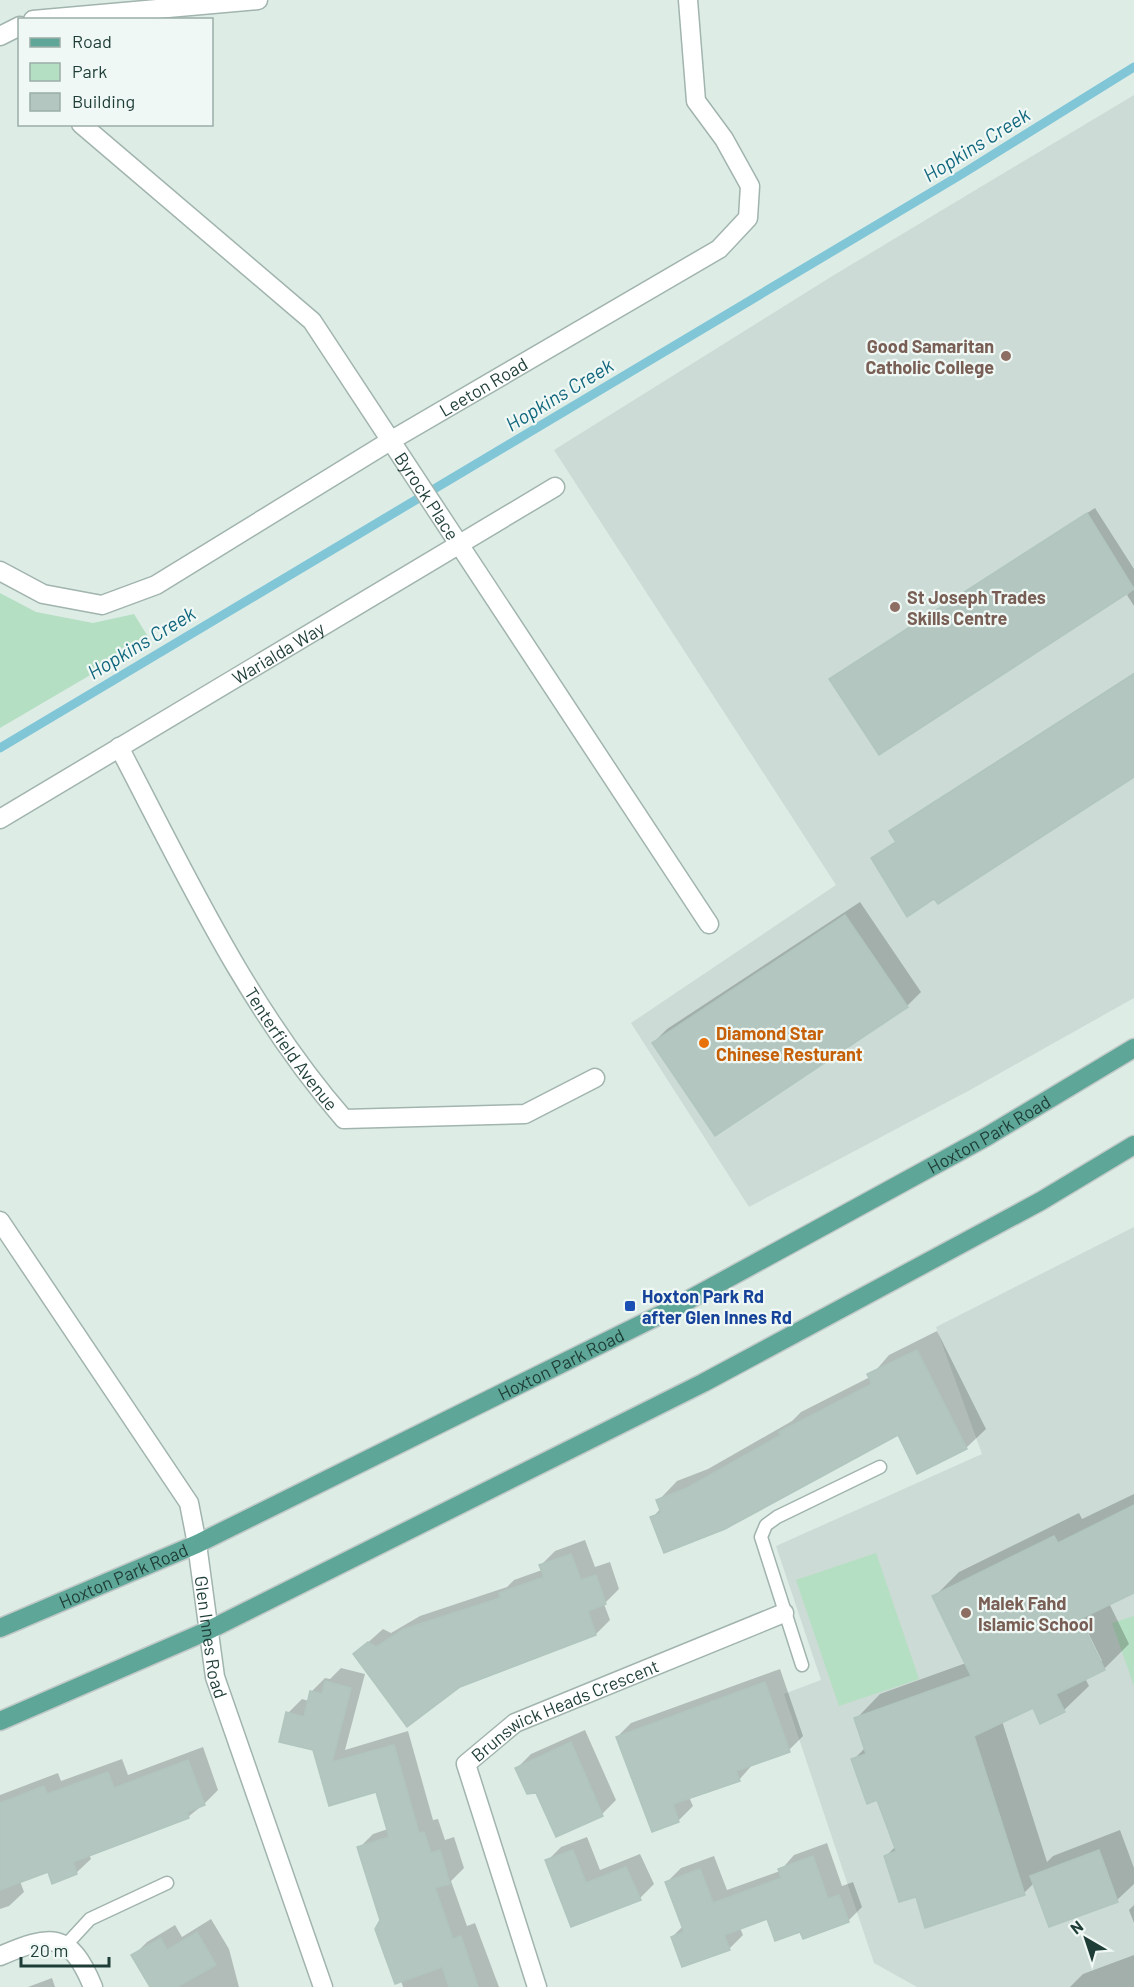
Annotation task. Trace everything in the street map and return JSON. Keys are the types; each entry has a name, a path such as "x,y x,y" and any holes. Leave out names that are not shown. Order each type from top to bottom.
{"main road":[{"name":"Hoxton Park Road","path":"0,1628 197,1544 670,1310 966,1148 1134,1048"},
{"path":"0,1721 207,1631 703,1383 1041,1201 1134,1145"}],"street":[{"path":"48,18 258,0"},
{"name":"Leeton Road","path":"0,571 44,594 102,605 156,585 390,441 719,249 748,218 750,186 724,139 696,101 688,0"},
{"path":"0,36 18,27"},
{"name":"Byrock Place","path":"83,126 312,321 709,924"},
{"name":"Warialda Way","path":"0,819 555,487"},
{"name":"Tenterfield Avenue","path":"119,747 222,945 314,1084 344,1119 525,1114 595,1078"},
{"name":"Glen Innes Road","path":"0,1221 189,1503 197,1544 215,1677 323,1987"},
{"name":"Brunswick Heads Crescent","path":"537,1987 466,1764 515,1723 784,1612"},
{"path":"0,1956 39,1941 57,1940 76,1954 93,1987"}],"lane":[{"path":"802,1665 761,1537 763,1529 777,1517 880,1467"},
{"path":"66,1945 81,1927 96,1915 167,1883"}],"shaded area":[{"name":"St Joseph Trades Skills Centre","path":"1134,95 1134,998 970,1090 749,1207 631,1023 836,885 554,450 834,275"},
{"name":"Malek Fahd Islamic School","path":"1134,1227 1134,1987 917,1987 874,1963 784,1694 821,1680 776,1546 982,1454 936,1327"}],"green space":[{"path":"0,593 36,612 93,623 134,614 150,640 0,728"},
{"path":"876,1553 919,1679 839,1706 796,1580"},
{"path":"1134,1616 1134,1686 1112,1623"}],"building":[{"path":"1087,513 1134,589 879,755 829,679"},
{"path":"1134,674 1134,777 938,904 934,899 907,917 871,858 896,842 889,831"},
{"path":"845,915 908,1007 715,1136 652,1043"},
{"path":"917,1350 967,1449 917,1474 898,1435 725,1529 664,1553 650,1517 661,1513 656,1500 687,1488 781,1435 779,1432 872,1384 867,1374"},
{"path":"1134,1505 1134,1593 1080,1619 1105,1670 1056,1694 1065,1712 1040,1724 1033,1708 974,1736 1025,1895 925,1928 916,1897 899,1902 884,1856 896,1851 877,1800 867,1804 851,1759 866,1754 854,1718 971,1676 932,1596 1054,1536 1058,1543"},
{"path":"571,1554 581,1580 596,1575 606,1604 588,1611 596,1635 460,1687 407,1727 353,1654 368,1642 376,1647 404,1629 500,1598 499,1593 544,1577 539,1565"},
{"path":"325,1681 351,1688 332,1762 394,1745 419,1833 424,1832 431,1853 440,1850 450,1884 435,1888 453,1939 461,1936 478,1987 449,1987 442,1967 395,1984 375,1929 380,1920 357,1847 389,1837 376,1792 329,1806 313,1750 279,1742 286,1712 304,1717 310,1691 322,1694"},
{"path":"765,1682 790,1752 736,1771 740,1781 673,1804 679,1822 652,1832 616,1737"},
{"path":"571,1742 603,1816 556,1837 536,1793 527,1794 515,1768"},
{"path":"188,1760 205,1805 187,1812 189,1818 73,1862 77,1874 52,1884 48,1872 0,1890 0,1803 44,1786 47,1794 108,1772 114,1788"},
{"path":"573,1850 586,1883 626,1867 641,1900 571,1927 545,1860"},
{"path":"1099,1850 1118,1902 1049,1927 1030,1876"},
{"path":"813,1856 828,1899 839,1895 849,1922 803,1939 800,1932 775,1941 767,1919 724,1935 730,1950 682,1967 671,1937 684,1932 665,1882 700,1869 713,1903 781,1878 778,1869"},
{"path":"197,1932 216,1965 177,1987 150,1987 131,1955 161,1938 167,1950"}],"waterway":[{"name":"Hopkins Creek","path":"0,748 962,174 1134,67"}],"place":[{"name":"Good Samaritan Catholic College","path":"1006,356"},
{"name":"St Joseph Trades Skills Centre","path":"895,607"},
{"name":"Diamond Star Chinese Resturant","path":"704,1043"},
{"name":"Hoxton Park Rd after Glen Innes Rd","path":"630,1306"},
{"name":"Malek Fahd Islamic School","path":"966,1613"}]}
